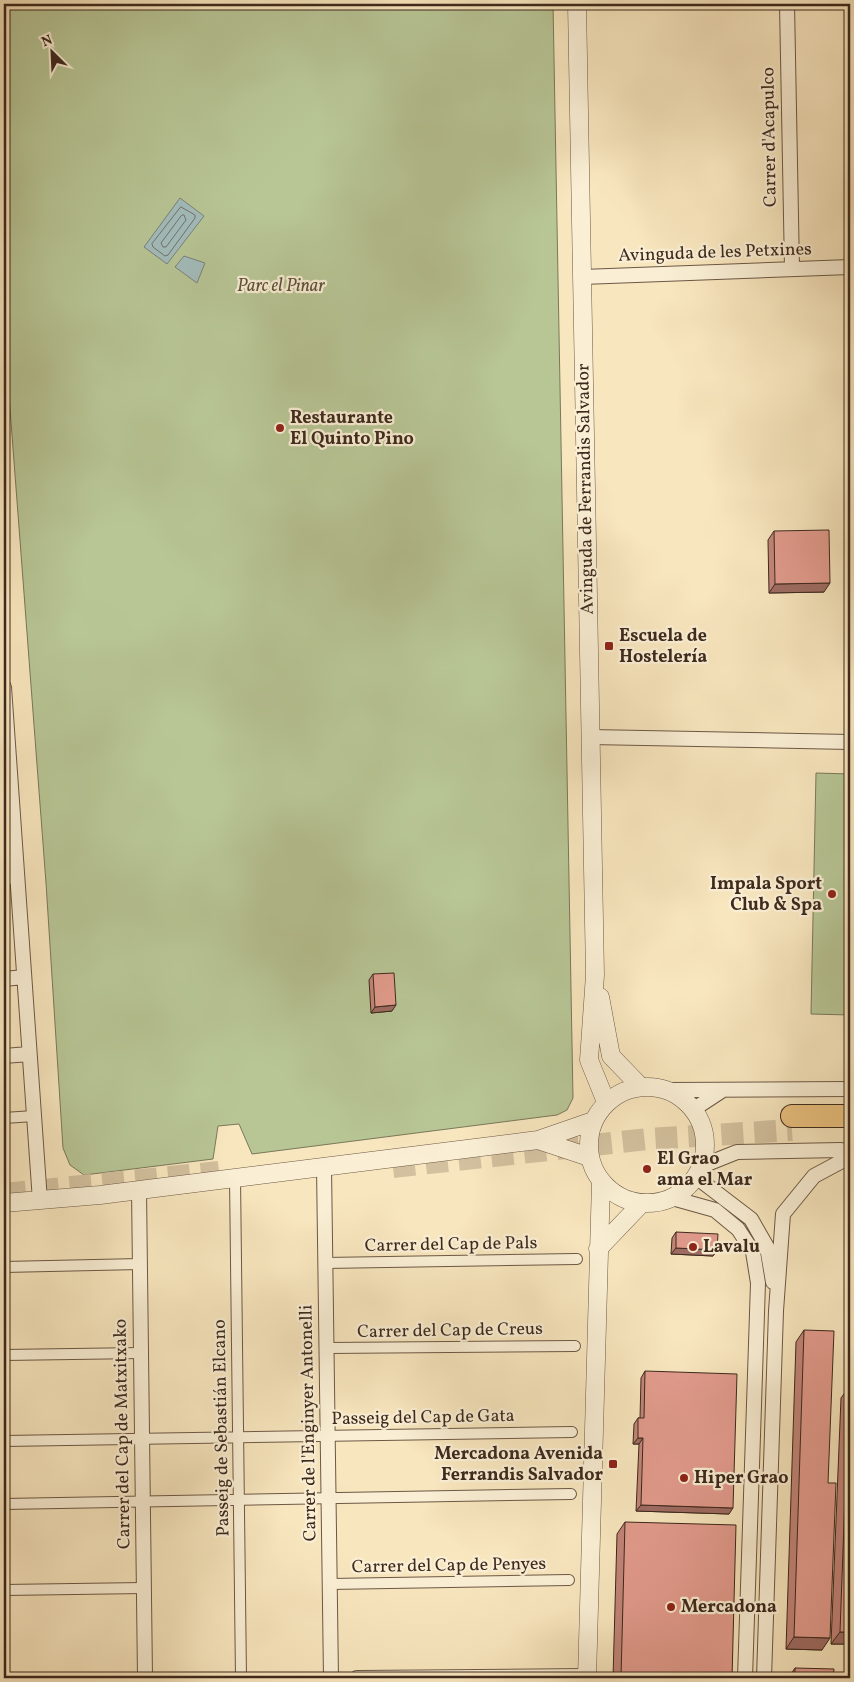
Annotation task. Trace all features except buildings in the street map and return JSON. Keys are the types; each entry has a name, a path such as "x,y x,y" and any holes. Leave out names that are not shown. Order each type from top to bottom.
{"highway":[{"path":"850,1116 792,1123 850,1131"}],"street":[{"name":"Avinguda de Ferrandis Salvador","path":"577,4 595,975 589,1060 606,1102"},
{"name":"Carrer d'Acapulco","path":"787,4 792,269"},
{"name":"Avinguda de les Petxines","path":"582,277 850,267"},
{"path":"4,687 10,877 24,977 40,1200"},
{"path":"590,737 850,742"},
{"name":"Avinguda de Ferrandis Salvador","path":"595,975 611,1056 640,1086"},
{"path":"4,979 24,977"},
{"path":"4,1056 29,1054"},
{"path":"850,1089 668,1090 640,1086 622,1092 606,1102 593,1121 588,1139 589,1157 601,1182 619,1197 642,1203 672,1198 685,1190 699,1172 737,1152 842,1150 850,1152"},
{"path":"668,1090 694,1109 706,1136 699,1172"},
{"path":"694,1109 724,1090"},
{"path":"4,1118 34,1116"},
{"path":"4,1203 139,1190 538,1140 593,1121"},
{"path":"538,1140 589,1157"},
{"path":"764,1678 776,1305 783,1214 814,1176 842,1161 850,1160"},
{"name":"Carrer de l'Enginyer Antonelli","path":"324,1167 331,1678"},
{"path":"699,1172 751,1219 767,1247 776,1305"},
{"name":"Passeig de Sebastián Elcano","path":"235,1178 241,1678"},
{"path":"357,1678 587,1677 601,1182"},
{"name":"Carrer del Cap de Matxitxako","path":"139,1190 145,1678"},
{"path":"672,1198 715,1210 738,1229 753,1252 758,1283 745,1678"},
{"path":"598,1249 642,1203"},
{"name":"Carrer del Cap de Pals","path":"326,1264 577,1259"},
{"path":"4,1267 140,1264"},
{"name":"Carrer del Cap de Creus","path":"327,1348 574,1346"},
{"path":"4,1355 141,1353"},
{"name":"Passeig del Cap de Gata","path":"4,1441 572,1432"},
{"path":"4,1504 571,1494"},
{"name":"Carrer del Cap de Penyes","path":"330,1584 568,1580"},
{"path":"4,1590 144,1588"}],"green space":[{"name":"Parc el Pinar","path":"4,4 553,4 573,1098 567,1110 557,1115 252,1154 239,1124 218,1126 213,1159 84,1175 70,1165 63,1148 46,883 7,369 4,285"},
{"name":"Impala Sport Club & Spa","path":"816,773 850,774 850,1015 811,1014"}],"water":[{"path":"180,198 204,216 167,264 144,247"},
{"path":"184,256 205,263 197,283 175,267"}],"tunnel":[{"path":"393,1167 648,1139 792,1130"},
{"path":"4,1194 219,1172"}],"place":[{"name":"Restaurante El Quinto Pino","path":"280,428"},
{"name":"Escuela de Hostelería","path":"609,646"},
{"name":"Impala Sport Club & Spa","path":"832,894"},
{"name":"El Grao ama el Mar","path":"647,1169"},
{"name":"Lavalu","path":"693,1247"},
{"name":"Mercadona Avenida Ferrandis Salvador","path":"613,1464"},
{"name":"Hiper Grao","path":"684,1478"},
{"name":"Mercadona","path":"671,1607"}]}
